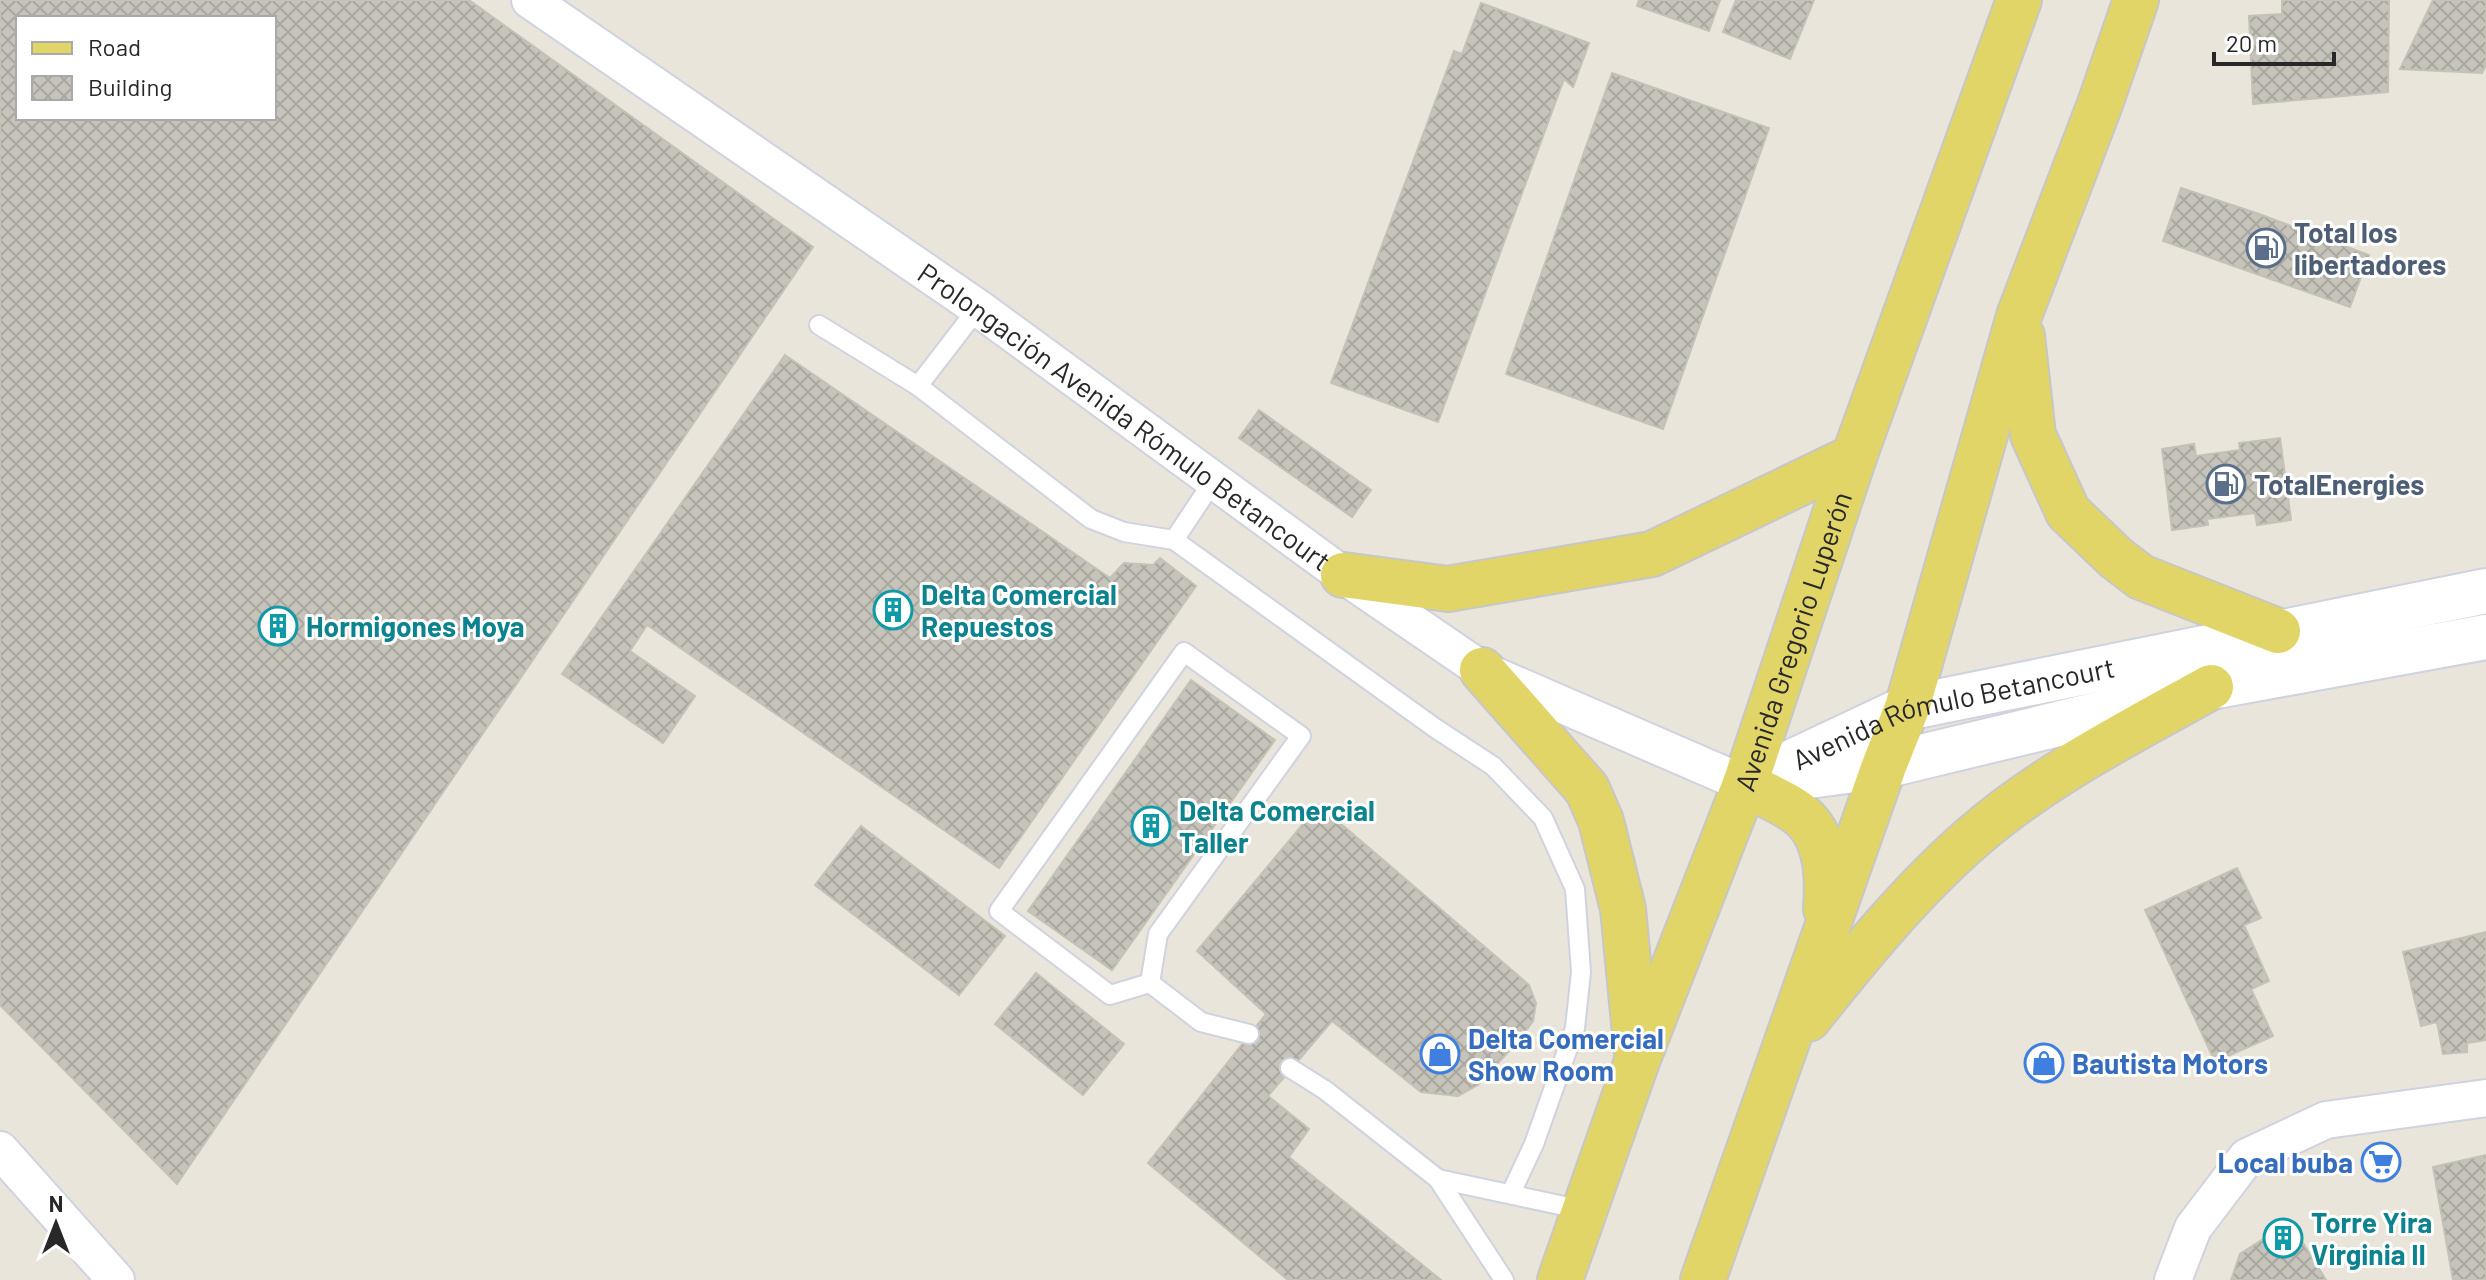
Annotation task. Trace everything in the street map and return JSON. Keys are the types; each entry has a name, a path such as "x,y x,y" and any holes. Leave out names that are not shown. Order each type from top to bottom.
{"main road":[{"name":"Avenida Gregorio Luperón","path":"1560,1280 1637,1061 1745,784 1854,457 2019,0"},
{"path":"1703,1280 1907,708 2019,316 2136,0"},
{"path":"2019,316 2033,435 2068,512 2116,558 2141,577 2278,631"},
{"path":"1343,575 1448,589 1652,554 1854,457"},
{"name":"Avenida Rómulo Betancourt","path":"1745,784 1907,708 2486,591"},
{"name":"Avenida Rómulo Betancourt","path":"1745,784 1884,766 2211,687 2486,637"},
{"path":"1482,670 1587,789 1601,821 1623,909 1637,1061"},
{"path":"1786,1046 1877,932 1973,836 2073,763 2211,687"},
{"path":"1745,784 1803,817 1812,827 1823,851 1828,883 1823,941"}],"street":[{"name":"Prolongación Avenida Rómulo Betancourt","path":"530,0 978,308 1343,575 1482,670 1745,784"},
{"path":"2173,1280 2193,1228 2247,1157 2326,1120 2486,1098"},
{"path":"0,1150 116,1280"}],"lane":[{"path":"918,386 978,308"},
{"path":"819,325 918,386 1091,519 1124,532 1174,540 1435,728 1493,766 1543,818 1575,889 1581,972 1575,1028 1534,1144 1511,1193"},
{"path":"1174,540 1214,480"},
{"path":"1184,652 1301,736 1158,934 1150,983 1110,995 999,911 1184,652"},
{"path":"1150,983 1201,1022 1249,1034"},
{"path":"1290,1068 1325,1090 1438,1179 1504,1280"},
{"path":"1438,1179 1583,1210"}],"building":[{"name":"Hormigones Moya","path":"0,0 469,0 813,247 177,1184 0,1005"},
{"path":"1639,0 1720,0 1709,31 1637,6"},
{"path":"1736,0 1814,0 1790,59 1723,32"},
{"path":"2282,0 2389,0 2388,92 2253,104 2249,16 2282,14"},
{"path":"2433,0 2486,0 2486,65 2482,73 2400,69"},
{"path":"1481,3 1589,43 1573,87 1564,79 1438,422 1331,383 1454,51 1462,54"},
{"path":"1612,73 1769,128 1663,429 1506,374"},
{"name":"Total los libertadores","path":"2181,188 2369,255 2350,307 2163,241"},
{"name":"Delta Comercial Repuestos","path":"785,355 1110,578 1124,563 1153,565 1160,558 1196,586 999,868 647,625 630,651 695,696 663,743 562,674"},
{"path":"1259,410 1371,490 1352,517 1239,438"},
{"name":"TotalEnergies","path":"2280,438 2291,520 2257,525 2255,513 2207,519 2208,525 2172,530 2162,449 2194,444 2196,456 2240,450 2239,443"},
{"name":"Delta Comercial Taller","path":"1191,680 1275,740 1112,970 1028,911"},
{"name":"Delta Comercial Show Room","path":"1319,805 1529,985 1536,1003 1533,1021 1519,1040 1478,1085 1458,1096 1421,1092 1332,1021 1268,1096 1309,1129 1289,1157 1441,1280 1288,1280 1148,1163 1266,1014 1197,951"},
{"path":"861,826 1005,936 959,995 815,885"},
{"path":"2237,868 2261,918 2244,925 2269,981 2251,989 2273,1036 2215,1062 2145,910"},
{"path":"2486,932 2486,1040 2467,1043 2467,1052 2443,1054 2437,1022 2421,1026 2403,952"},
{"path":"1036,973 1124,1044 1083,1095 995,1024"},
{"path":"2486,1155 2486,1280 2453,1280 2433,1167"},
{"name":"Torre Yira Virginia II","path":"2290,1222 2326,1280 2231,1280 2240,1254"}],"place":[{"name":"Total los libertadores","path":"2266,248"},
{"name":"TotalEnergies","path":"2226,484"},
{"name":"Delta Comercial Repuestos","path":"893,610"},
{"name":"Hormigones Moya","path":"278,626"},
{"name":"Delta Comercial Taller","path":"1151,826"},
{"name":"Delta Comercial Show Room","path":"1440,1054"},
{"name":"Bautista Motors","path":"2044,1063"},
{"name":"Local buba","path":"2381,1162"},
{"name":"Torre Yira Virginia II","path":"2283,1238"}]}
